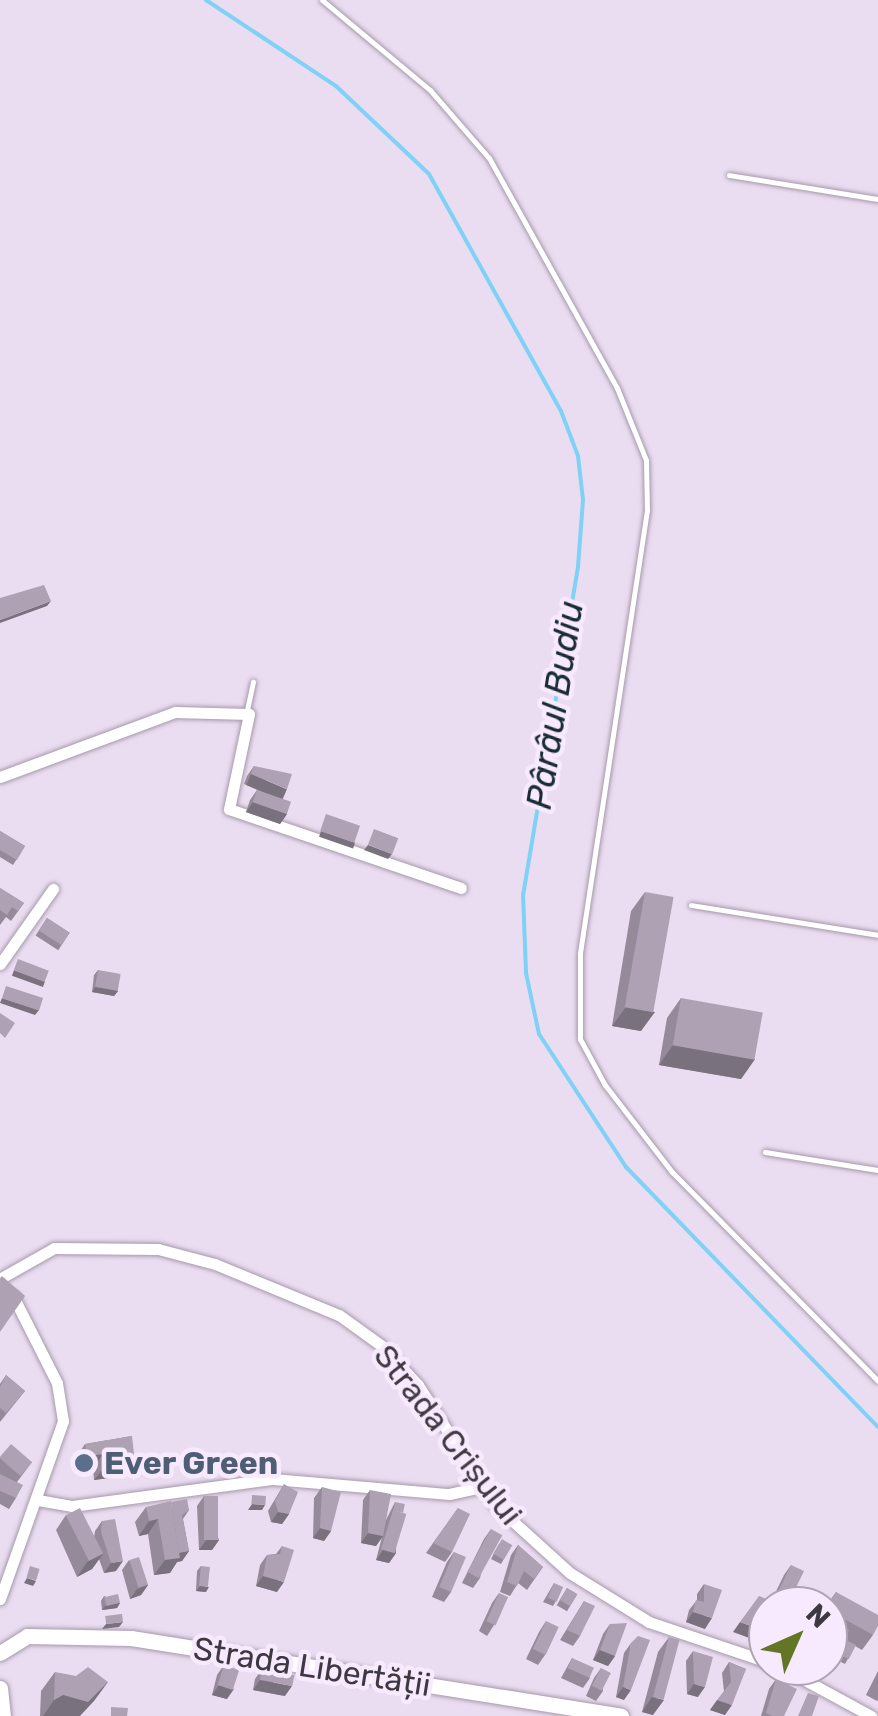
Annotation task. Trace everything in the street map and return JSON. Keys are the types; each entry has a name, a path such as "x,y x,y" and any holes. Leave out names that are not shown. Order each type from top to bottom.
{"main road":[{"name":"Strada Libertății","path":"2,1646 27,1636 132,1638 622,1716"},
{"path":"0,1688 4,1716"}],"street":[{"path":"0,777 176,712 248,714 229,809 461,888"},
{"path":"0,964 53,890"},
{"name":"Strada Crișului","path":"1,1277 54,1248 158,1249 215,1264 339,1315 382,1346 418,1385 482,1487 532,1541 610,1602 649,1622 748,1655"},
{"path":"0,1599 60,1442 61,1402 30,1324 1,1277"},
{"path":"38,1500 72,1506 273,1479 450,1494 482,1487"},
{"path":"817,1686 872,1716"}],"lane":[{"path":"322,0 430,90 489,158 618,388 646,460 647,510 580,953 580,1039 605,1085 672,1172 878,1380"},
{"path":"729,174 878,199"},
{"path":"248,714 253,682"},
{"path":"691,905 878,935"},
{"path":"765,1152 878,1170"}],"building":[{"path":"44,585 51,601 0,620 0,598"},
{"path":"254,766 292,774 287,789 251,774"},
{"path":"257,790 291,802 287,814 253,802"},
{"path":"326,814 360,826 354,843 320,831"},
{"path":"374,829 398,838 392,854 368,845"},
{"path":"0,831 25,846 17,860 0,850"},
{"path":"0,888 24,903 18,911 12,907 7,915 0,910"},
{"path":"645,892 674,897 653,1012 625,1007"},
{"path":"47,918 70,933 61,945 39,931"},
{"path":"18,959 49,971 45,982 14,970"},
{"path":"98,970 121,974 118,991 95,987"},
{"path":"6,986 43,998 39,1010 2,998"},
{"path":"681,998 763,1012 754,1060 673,1045"},
{"path":"0,1013 15,1023 5,1038 0,1033"},
{"path":"0,1278 25,1296 0,1332"},
{"path":"6,1375 25,1391 6,1413 0,1408 0,1387"},
{"path":"132,1436 134,1454 118,1451 120,1463 105,1465 103,1454 87,1456 85,1444"},
{"path":"11,1444 32,1462 20,1476 0,1458"},
{"path":"0,1474 23,1485 16,1498 0,1491"},
{"path":"284,1484 298,1492 289,1514 278,1512 275,1501"},
{"path":"322,1487 341,1492 331,1531 320,1528"},
{"path":"370,1490 391,1494 383,1536 368,1533"},
{"path":"252,1495 266,1496 265,1505 251,1504"},
{"path":"204,1496 218,1496 218,1540 204,1540"},
{"path":"187,1499 189,1510 182,1515 189,1551 179,1553 171,1502"},
{"path":"171,1501 180,1558 165,1560 158,1519 149,1521 146,1507"},
{"path":"395,1502 405,1504 403,1513 393,1511"},
{"path":"80,1508 103,1553 89,1561 66,1515"},
{"path":"458,1508 470,1514 452,1552 433,1543"},
{"path":"393,1510 406,1514 394,1553 381,1549"},
{"path":"115,1519 123,1561 111,1563 101,1532 102,1521"},
{"path":"491,1529 502,1535 479,1578 467,1572"},
{"path":"502,1539 512,1545 504,1560 493,1554"},
{"path":"518,1545 543,1567 534,1579 524,1571 517,1586 507,1582"},
{"path":"282,1546 294,1550 284,1582 263,1576 267,1555 280,1554"},
{"path":"454,1552 466,1557 451,1592 439,1587"},
{"path":"139,1557 148,1585 138,1588 129,1560"},
{"path":"791,1565 804,1571 797,1586 781,1586"},
{"path":"30,1566 40,1569 36,1580 26,1577"},
{"path":"201,1566 210,1567 208,1587 199,1586"},
{"path":"554,1583 563,1587 557,1602 547,1598"},
{"path":"704,1584 722,1590 712,1618 693,1612 696,1600 704,1602"},
{"path":"567,1588 577,1594 570,1606 560,1600"},
{"path":"499,1593 508,1597 496,1625 486,1621"},
{"path":"118,1594 120,1603 106,1606 104,1597"},
{"path":"848,1599 878,1615 873,1635 848,1621"},
{"path":"584,1601 595,1606 580,1636 567,1630"},
{"path":"122,1614 123,1622 106,1624 105,1616"},
{"path":"546,1621 559,1627 546,1655 533,1649"},
{"path":"627,1623 615,1656 600,1650 610,1624"},
{"path":"638,1636 650,1640 631,1690 623,1687 631,1643"},
{"path":"669,1637 680,1640 664,1700 653,1697"},
{"path":"848,1641 856,1645 848,1659"},
{"path":"693,1651 713,1657 705,1687 694,1684"},
{"path":"572,1658 594,1668 589,1678 568,1668"},
{"path":"729,1662 746,1669 732,1705 717,1700 731,1682"},
{"path":"224,1665 239,1670 233,1690 218,1685"},
{"path":"88,1667 108,1682 88,1702 63,1695 54,1700 55,1672 76,1676"},
{"path":"601,1668 611,1673 602,1691 592,1686"},
{"path":"262,1669 294,1675 292,1686 260,1680"},
{"path":"774,1686 797,1689 784,1716 766,1713"},
{"path":"808,1693 819,1696 812,1716 798,1716"},
{"path":"111,1707 128,1708 127,1716 111,1716"}],"waterway":[{"name":"Pârâul Budiu","path":"206,0 336,86 429,174 561,411 578,456 583,500 578,567 523,894 526,973 539,1034 626,1167 878,1427"}],"place":[{"name":"Ever Green","path":"84,1463"}]}
